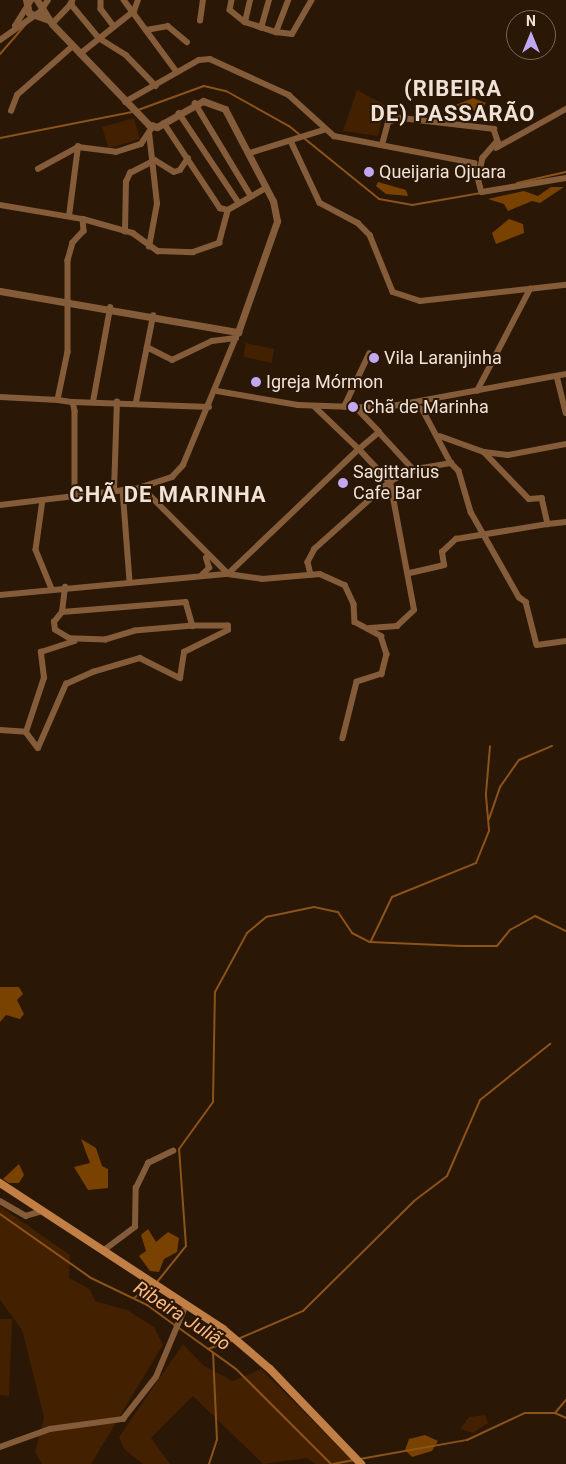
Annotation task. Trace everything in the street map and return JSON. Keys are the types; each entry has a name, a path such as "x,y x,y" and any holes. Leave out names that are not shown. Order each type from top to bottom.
{"main road":[{"path":"0,1183 186,1305 270,1369 361,1464"}],"street":[{"path":"14,28 26,4 31,0"},
{"path":"0,505 135,488 164,482 178,472 217,391 275,231 277,212 250,153 225,109 212,102 195,103 164,123 153,126 141,121 51,22 37,0"},
{"path":"1,39 43,9 48,0"},
{"path":"101,0 101,9 114,25"},
{"path":"124,0 134,11 177,72"},
{"path":"80,54 114,25 134,11 138,0"},
{"path":"200,22 203,0"},
{"path":"232,0 230,10 245,22 276,32 292,34 312,0"},
{"path":"245,22 250,0"},
{"path":"261,28 269,0"},
{"path":"276,32 288,0"},
{"path":"51,22 72,2 99,38 126,55 156,86"},
{"path":"26,4 33,17 51,22"},
{"path":"146,30 168,26 187,42"},
{"path":"11,111 17,95 73,46"},
{"path":"126,103 199,60 222,62 289,95 324,130 474,163 482,192 488,193 566,178"},
{"path":"195,103 251,196"},
{"path":"480,183 482,158 566,109"},
{"path":"179,113 239,203"},
{"path":"382,144 388,122 401,118 494,129 498,141 494,150"},
{"path":"164,123 220,208 228,210"},
{"path":"38,169 78,147 116,152 141,144 153,126"},
{"path":"250,153 324,130"},
{"path":"149,133 154,160 157,204 149,247"},
{"path":"291,141 320,203 358,222 370,235 394,292 420,300 566,285"},
{"path":"69,216 78,147"},
{"path":"154,160 174,172 188,158"},
{"path":"125,232 126,182 130,173 154,160"},
{"path":"0,205 83,219 125,232 158,251 207,251 219,243 228,210 266,188"},
{"path":"58,400 68,352 71,301 66,294 68,260 73,243 84,231 83,219"},
{"path":"477,391 530,289"},
{"path":"0,291 110,308 237,335"},
{"path":"93,402 110,308"},
{"path":"136,402 153,316"},
{"path":"147,347 172,360 212,341 237,335"},
{"path":"344,407 369,354"},
{"path":"217,391 314,406 356,408 410,403 566,374"},
{"path":"557,376 566,413"},
{"path":"0,397 73,402 136,402 210,407"},
{"path":"73,402 75,497"},
{"path":"114,491 117,402"},
{"path":"410,403 424,410 440,436 451,463 459,471 470,512 526,602 537,645 566,641"},
{"path":"314,406 390,482 394,518 410,573 414,610 407,620 397,626 370,628"},
{"path":"356,408 414,470"},
{"path":"228,574 379,432"},
{"path":"440,436 484,452 508,455 566,444"},
{"path":"484,452 529,499 542,498 548,524"},
{"path":"311,575 308,562 315,548 390,482 414,470 451,463"},
{"path":"135,488 155,500 205,556 228,574"},
{"path":"123,490 130,580"},
{"path":"43,500 36,550 52,589"},
{"path":"410,573 444,565 446,544 482,533 566,522"},
{"path":"202,576 209,568 205,556"},
{"path":"0,595 130,580 228,574 262,579 320,574 345,586 354,604 355,622 370,628 381,636 388,654 382,674 357,682 343,738"},
{"path":"65,587 62,612 54,622 55,630 80,640"},
{"path":"62,612 186,602 193,626"},
{"path":"0,730 26,732 38,748 66,684 93,672 140,658 180,678 184,652 228,630 228,626 193,626 80,640 41,652 44,678 26,732"},
{"path":"103,1251 135,1227 136,1188 148,1163 173,1151"},
{"path":"0,1201 26,1216 42,1211"},
{"path":"0,1447 50,1429 123,1419 156,1377 186,1305"}],"shaded area":[{"path":"357,90 385,105 378,136 343,131"},
{"path":"473,98 486,103 477,114 469,105 453,106"},
{"path":"134,118 140,139 108,148 102,127"},
{"path":"378,182 406,190 408,196 386,194 376,186"},
{"path":"551,187 564,187 540,203 532,201 508,211 504,204 488,199 524,191 538,196"},
{"path":"509,219 523,224 524,233 496,244 492,233"},
{"path":"246,343 274,349 271,363 243,357"},
{"path":"0,987 19,987 23,994 17,1000 24,1014 20,1019 6,1015 0,1022"},
{"path":"81,1139 96,1148 102,1166 108,1169 108,1188 88,1190 74,1167 90,1163"},
{"path":"19,1164 24,1175 19,1183 9,1183 3,1179"},
{"path":"0,1206 70,1255 69,1278 90,1289 95,1301 127,1310 154,1327 163,1345 91,1464 42,1464 35,1452 44,1418 22,1330 0,1300"},
{"path":"148,1229 156,1242 168,1232 179,1238 177,1252 164,1259 159,1272 150,1271 139,1256 146,1251 141,1235"},
{"path":"0,1319 12,1319 9,1396 0,1395"},
{"path":"183,1344 204,1366 233,1381 261,1369 356,1464 315,1464 307,1458 263,1464 193,1396 151,1438 170,1464 143,1464 124,1449 119,1437"},
{"path":"485,1415 488,1423 473,1433 460,1429 469,1417"},
{"path":"425,1435 438,1441 432,1451 412,1457 405,1450 409,1439"}],"waterway":[{"path":"0,54 26,24"},
{"path":"138,110 204,86 226,91 289,126 379,199 412,205 481,193"},
{"path":"0,138 133,112"},
{"path":"517,183 566,172"},
{"path":"371,941 392,897 476,863 489,830 486,793 490,746"},
{"path":"489,819 500,787 519,760 552,746"},
{"path":"157,1282 186,1246 179,1149 213,1102 215,992 247,933 266,917 314,907 338,912 352,933 370,942 497,946 510,930 535,916 566,931"},
{"path":"238,1339 303,1311 414,1201 447,1176 480,1100 550,1044"},
{"name":"Ribeira Julião","path":"0,1214 91,1278 147,1305 175,1325"},
{"path":"134,1298 151,1286"},
{"name":"Ribeira Julião","path":"179,1328 236,1369 331,1464"},
{"path":"208,1349 234,1340"},
{"path":"209,1464 217,1440 213,1353"},
{"path":"360,1459 467,1440 525,1413 555,1413 566,1400"},
{"path":"555,1413 566,1418"},
{"path":"333,1464 353,1460"}],"place":[{"name":"Queijaria Ojuara","path":"369,172"},
{"name":"Vila Laranjinha","path":"374,358"},
{"name":"Igreja Mórmon","path":"256,382"},
{"name":"Chã de Marinha","path":"353,407"},
{"name":"Sagittarius Cafe Bar","path":"343,483"}],"district":[{"name":"(RIBEIRA DE) PASSARÃO","path":"453,100"},
{"name":"CHÃ DE MARINHA","path":"168,495"}]}
